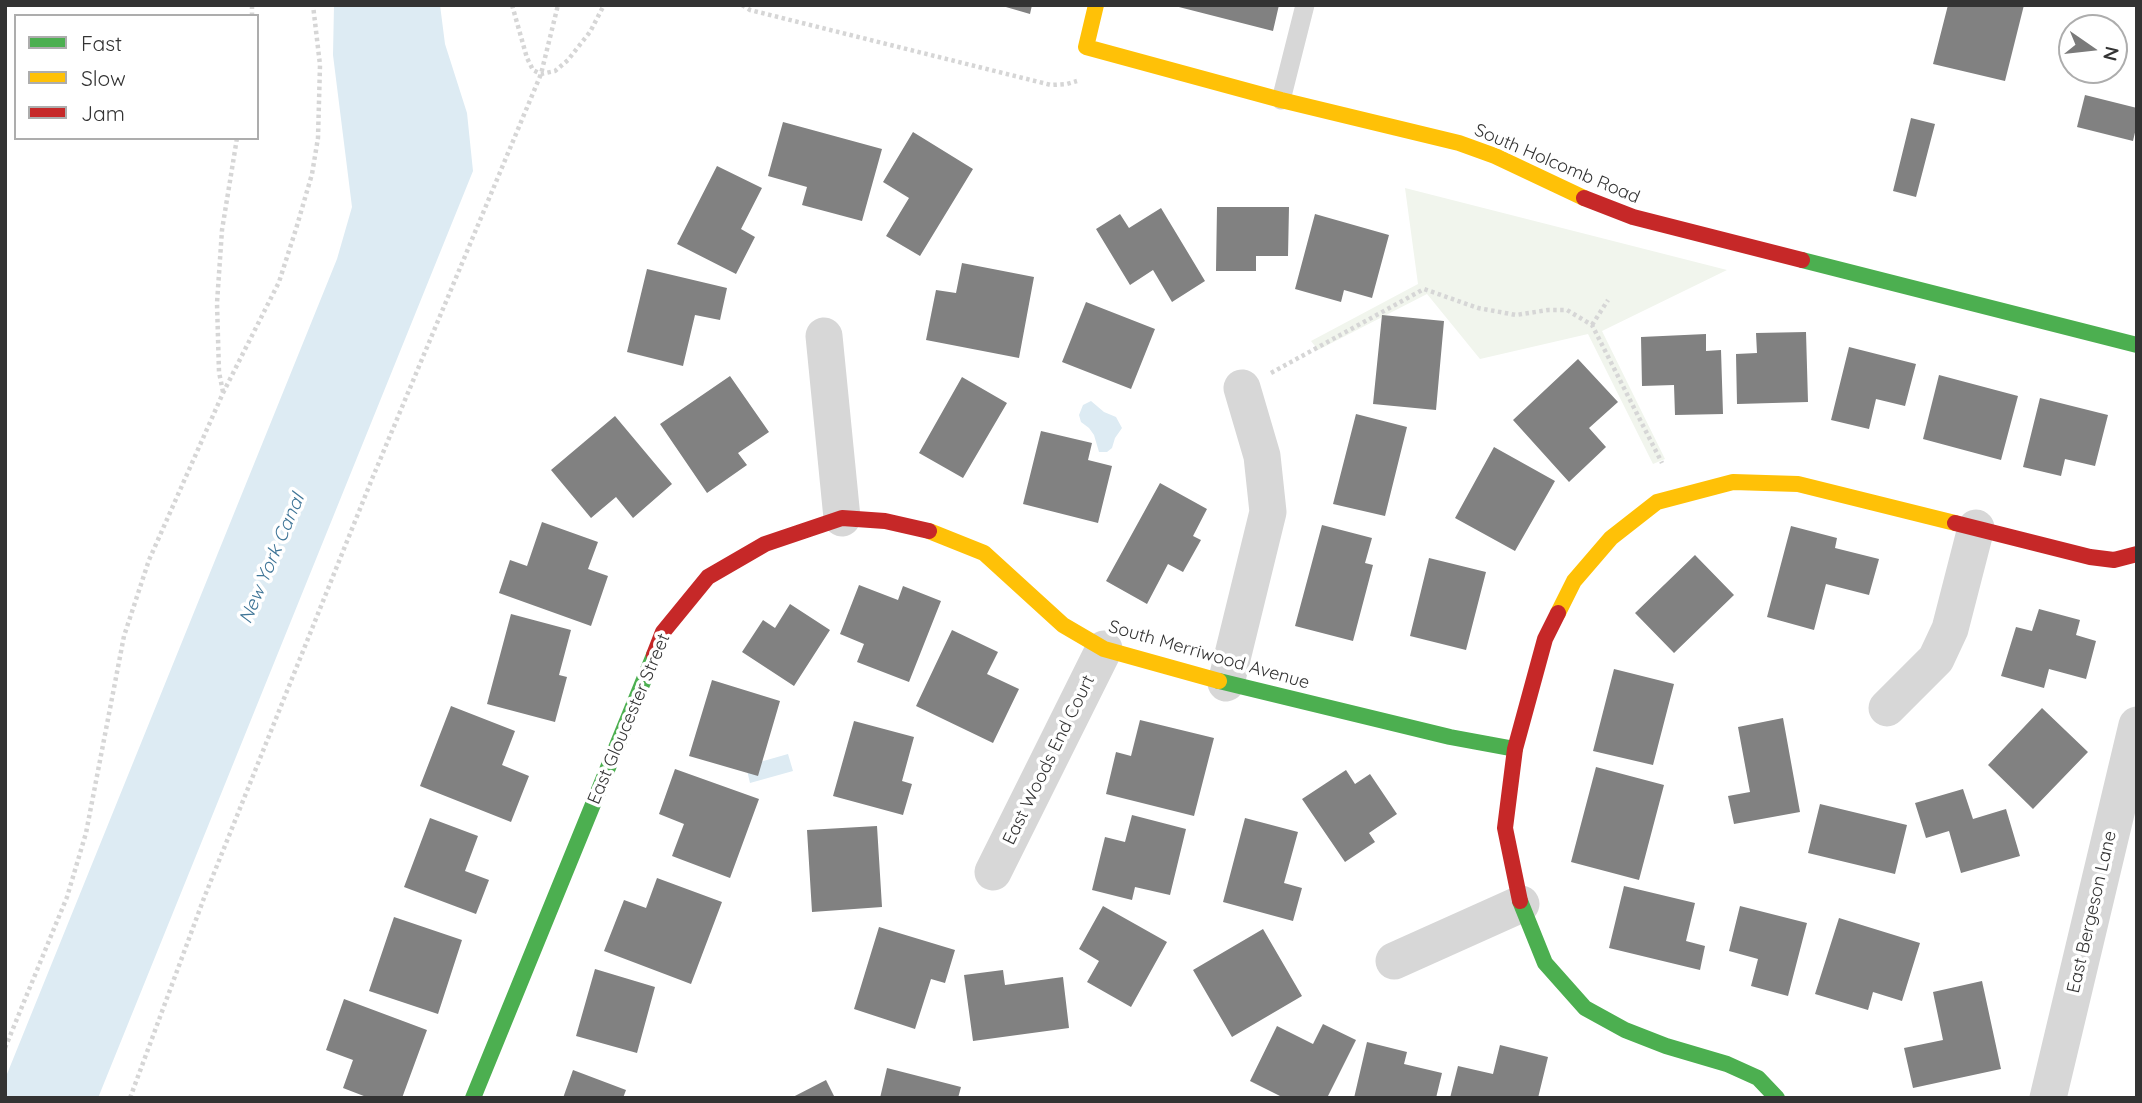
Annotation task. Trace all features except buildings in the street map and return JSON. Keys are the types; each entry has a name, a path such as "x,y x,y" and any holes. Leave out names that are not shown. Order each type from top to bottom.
{"street":[{"name":"South Holcomb Road","path":"1096,5 1086,47 1281,100 1459,143 1495,156 1589,201 1633,218 2137,345"},
{"path":"824,337 842,519"},
{"path":"1226,683 1268,512 1262,456 1242,388"},
{"path":"1777,1098 1758,1078 1738,1068 1625,1030 1586,1008 1545,963 1521,904 1505,828 1515,750 1545,639 1574,581 1611,538 1657,502 1733,482 1798,484 2090,557 2114,560 2136,556"},
{"name":"South Merriwood Avenue","path":"842,519 886,521 935,532 984,553 1063,625 1104,649 1226,683 1515,750"},
{"name":"East Gloucester Street","path":"473,1098 663,632 708,577 765,544 842,519"},
{"path":"1887,708 1936,659 1950,629 1976,528"},
{"name":"East Woods End Court","path":"993,872 1104,649"},
{"name":"East Bergeson Lane","path":"2048,1098 2137,725"},
{"path":"1394,961 1521,904"}],"lane":[{"path":"1281,100 1305,5"}],"path":[{"path":"5,1048 67,897 86,833 124,636 149,560 223,393 279,282 312,174 320,102 320,65 313,5"},
{"path":"512,5 527,58 533,70 541,74 555,71 568,60 590,32 604,5"},
{"path":"130,1098 204,898 372,479 541,74 558,5"},
{"path":"742,5 750,10 1051,85 1068,84 1085,77"},
{"path":"223,393 219,372 217,303 222,230 237,140"},
{"path":"1242,388 1424,289 1478,308 1516,315 1567,310 1592,325 1679,497"},
{"path":"1592,325 1608,300"}],"shaded area":[{"path":"1405,188 1727,270 1602,331 1665,459 1653,464 1588,334 1480,359 1427,294 1318,350 1311,341 1418,284"}],"water":[{"name":"New York Canal","path":"334,5 440,5 445,44 467,113 473,171 98,1098 5,1098 5,1079 337,259 352,207 333,55"},
{"path":"1091,401 1104,412 1116,417 1122,428 1112,448 1107,452 1099,452 1094,435 1081,422 1079,415 1083,405"},
{"path":"788,754 793,771 750,783 746,766"}],"traffic: fast":[{"path":"1802,260 2137,345"},
{"path":"473,1098 654,655"},
{"path":"1219,681 1450,737 1515,749"},
{"path":"1520,901 1545,963 1585,1008 1625,1030 1666,1046 1727,1064 1758,1078 1777,1098"}],"traffic: slow":[{"path":"1096,5 1086,47 1281,100 1459,143 1495,156 1584,198"},
{"path":"1558,613 1574,581 1611,538 1657,502 1733,482 1798,484 1955,523"},
{"path":"929,531 984,553 1063,625 1104,649 1219,681"}],"traffic: jam":[{"path":"1584,198 1633,217 1802,260"},
{"path":"654,655 663,632 708,577 765,544 842,518 885,521 929,531"},
{"path":"1955,523 2090,557 2114,560 2137,554"},
{"path":"1520,901 1505,828 1515,749 1545,639 1558,613"}]}
